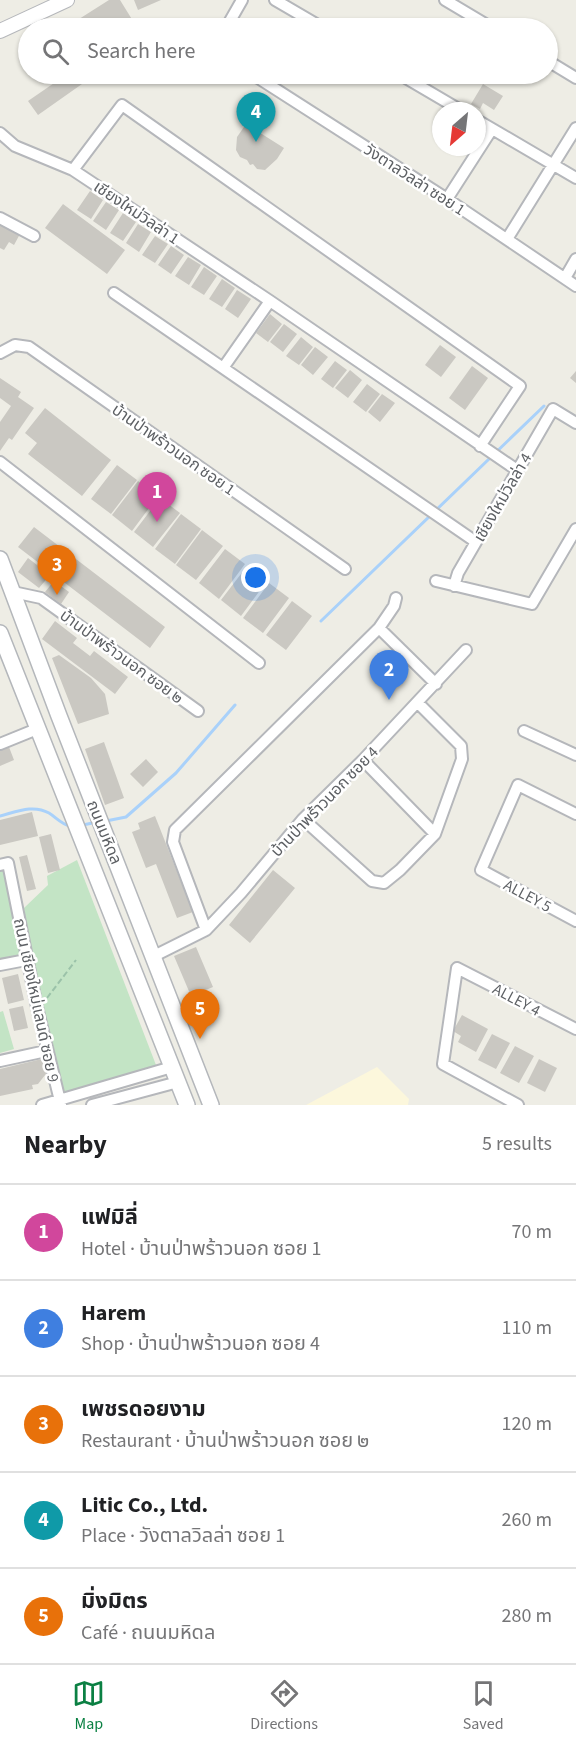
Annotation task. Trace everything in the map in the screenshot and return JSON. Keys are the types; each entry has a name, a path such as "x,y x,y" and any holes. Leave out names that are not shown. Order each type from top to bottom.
{"main road":[{"name":"ถนนมหิดล","path":"0,559 211,1105"},
{"name":"ถนนมหิดล","path":"0,633 187,1105"}],"street":[{"path":"28,18 67,0"},
{"path":"232,18 242,0"},
{"path":"275,0 306,18"},
{"path":"445,0 475,18"},
{"path":"0,31 18,23"},
{"path":"558,67 576,78"},
{"name":"วังตาลวิลล่า ซอย 1","path":"268,84 447,199 576,286"},
{"path":"416,84 447,102"},
{"path":"74,170 122,105 520,386 480,446"},
{"path":"486,125 576,178"},
{"path":"507,239 576,128"},
{"path":"447,199 492,129"},
{"name":"เชียงใหม่วิลล่า 1","path":"0,133 15,146 74,170 517,470"},
{"path":"0,218 34,236"},
{"path":"565,278 576,259"},
{"path":"114,293 476,542"},
{"path":"223,368 270,301"},
{"name":"บ้านป่าพร้าวนอก ซอย 1","path":"0,353 15,345 29,346 345,569"},
{"name":"เชียงใหม่วิลล่า 4","path":"454,586 458,573 553,409 576,423"},
{"path":"0,462 259,663"},
{"path":"436,581 532,604 576,529"},
{"name":"บ้านป่าพร้าวนอก ซอย ๒","path":"13,592 41,598 198,711"},
{"path":"206,930 173,842 175,830 379,627 394,606 396,598"},
{"path":"379,627 436,684"},
{"name":"บ้านป่าพร้าวนอก ซอย 4","path":"153,956 206,930 241,893 303,819 418,703 466,650"},
{"path":"303,819 372,881 384,883 400,870 435,834 462,759 461,746 418,703"},
{"path":"0,737 36,726"},
{"path":"0,744 36,726"},
{"path":"524,730 576,754"},
{"path":"363,760 435,834"},
{"name":"ALLEY 5","path":"576,814 518,785 481,870 576,921"},
{"name":"ถนน เชียงใหม่แลนด์ ซอย 9","path":"4,864 60,1103"},
{"path":"0,965 26,960"},
{"name":"ALLEY 4","path":"518,1105 443,1064 458,968 576,1029"},
{"path":"0,1061 46,1051"},
{"path":"42,1105 60,1103 175,1074"},
{"path":"92,1105 175,1074"}],"path":[{"path":"36,1007 50,996 68,968 76,960"}],"shaded area":[{"path":"377,1067 409,1099 408,1105 306,1105"}],"green space":[{"path":"77,860 156,1065 63,1094 31,960 24,908 48,885 47,876"},
{"path":"5,868 22,956 0,959 0,870"},
{"path":"3,1011 14,1049 0,1053 0,1012"}],"building":[{"path":"109,0 120,0 131,18 81,18"},
{"path":"134,0 161,0 138,10"},
{"path":"53,84 82,84 38,115 28,101"},
{"path":"483,84 503,96 494,110 486,105 486,102 472,102"},
{"path":"246,124 284,148 277,159 265,170 257,169 253,164 250,165 247,160 240,157 236,150 237,137"},
{"path":"90,191 103,200 91,219 77,210"},
{"path":"106,202 119,210 106,230 93,221"},
{"path":"63,204 125,250 107,274 45,228"},
{"path":"123,213 136,222 123,241 110,233"},
{"path":"0,223 20,234 14,245 9,242 4,250 0,248"},
{"path":"138,224 151,232 139,252 126,243"},
{"path":"155,236 168,244 155,263 142,255"},
{"path":"171,246 184,255 171,274 158,265"},
{"path":"188,257 201,265 189,285 175,276"},
{"path":"204,267 217,276 204,295 191,287"},
{"path":"222,279 235,288 222,307 209,299"},
{"path":"237,290 251,299 238,318 225,309"},
{"path":"270,314 282,324 268,342 256,333"},
{"path":"284,324 297,334 283,352 270,342"},
{"path":"301,337 313,347 299,365 286,356"},
{"path":"440,345 456,357 441,377 425,365"},
{"path":"315,347 328,357 313,375 301,365"},
{"path":"335,361 347,370 333,388 321,379"},
{"path":"472,366 488,378 465,410 449,398"},
{"path":"350,370 362,380 348,398 335,388"},
{"path":"576,371 576,383 570,378"},
{"path":"0,378 21,392 18,397 34,408 12,440 9,438 0,451 0,422 11,406 0,398"},
{"path":"367,384 380,394 366,412 353,402"},
{"path":"382,394 395,403 380,422 368,412"},
{"path":"45,408 111,460 82,496 28,454 37,443 25,433"},
{"path":"117,465 137,480 111,514 91,499"},
{"path":"138,481 158,496 132,531 112,515"},
{"path":"160,498 180,513 153,547 134,532"},
{"path":"181,514 201,529 175,564 155,549"},
{"path":"34,527 165,627 150,648 18,547"},
{"path":"202,530 223,546 196,580 176,565"},
{"path":"225,549 245,564 219,599 199,583"},
{"path":"28,558 50,575 39,588 18,572"},
{"path":"247,566 267,581 241,616 221,600"},
{"path":"54,581 69,592 61,604 45,592"},
{"path":"269,583 289,598 263,633 243,618"},
{"path":"292,601 312,616 286,650 266,635"},
{"path":"55,621 77,638 73,643 90,656 94,651 128,677 115,694 42,639"},
{"path":"59,655 91,678 105,694 109,714 78,724 52,658"},
{"path":"104,742 124,798 105,805 85,749"},
{"path":"9,747 14,760 0,766 0,751"},
{"path":"146,759 158,772 143,787 130,774"},
{"path":"32,812 38,836 0,845 0,820"},
{"path":"155,816 193,912 177,918 156,864 146,868 132,832 140,829 138,823"},
{"path":"51,834 60,870 48,873 39,837"},
{"path":"27,855 36,889 27,891 19,857"},
{"path":"273,870 295,888 250,943 229,925"},
{"path":"196,947 213,987 191,996 174,956"},
{"path":"18,974 24,1000 8,1004 2,978"},
{"path":"23,1006 28,1028 14,1031 9,1009"},
{"path":"208,1007 211,1015 197,1020 194,1012"},
{"path":"462,1015 488,1029 476,1052 458,1042 461,1036 453,1031"},
{"path":"492,1034 510,1043 496,1069 478,1060"},
{"path":"515,1046 534,1056 519,1083 500,1073"},
{"path":"46,1058 49,1070 38,1084 32,1085 33,1089 0,1096 0,1069"},
{"path":"539,1059 557,1068 545,1092 527,1083"}],"waterway":[{"path":"321,621 544,406"},
{"path":"106,821 126,817 176,773 235,705"},
{"path":"0,816 37,809 49,813 70,826"},
{"path":"83,825 97,822"}],"place":[{"name":"Litic Co., Ltd.","path":"256,142"},
{"name":"แฟมิลี่","path":"157,522"},
{"name":"เพชรดอยงาม","path":"57,595"},
{"name":"Harem","path":"389,700"},
{"name":"มิ่งมิตร","path":"200,1039"}]}
